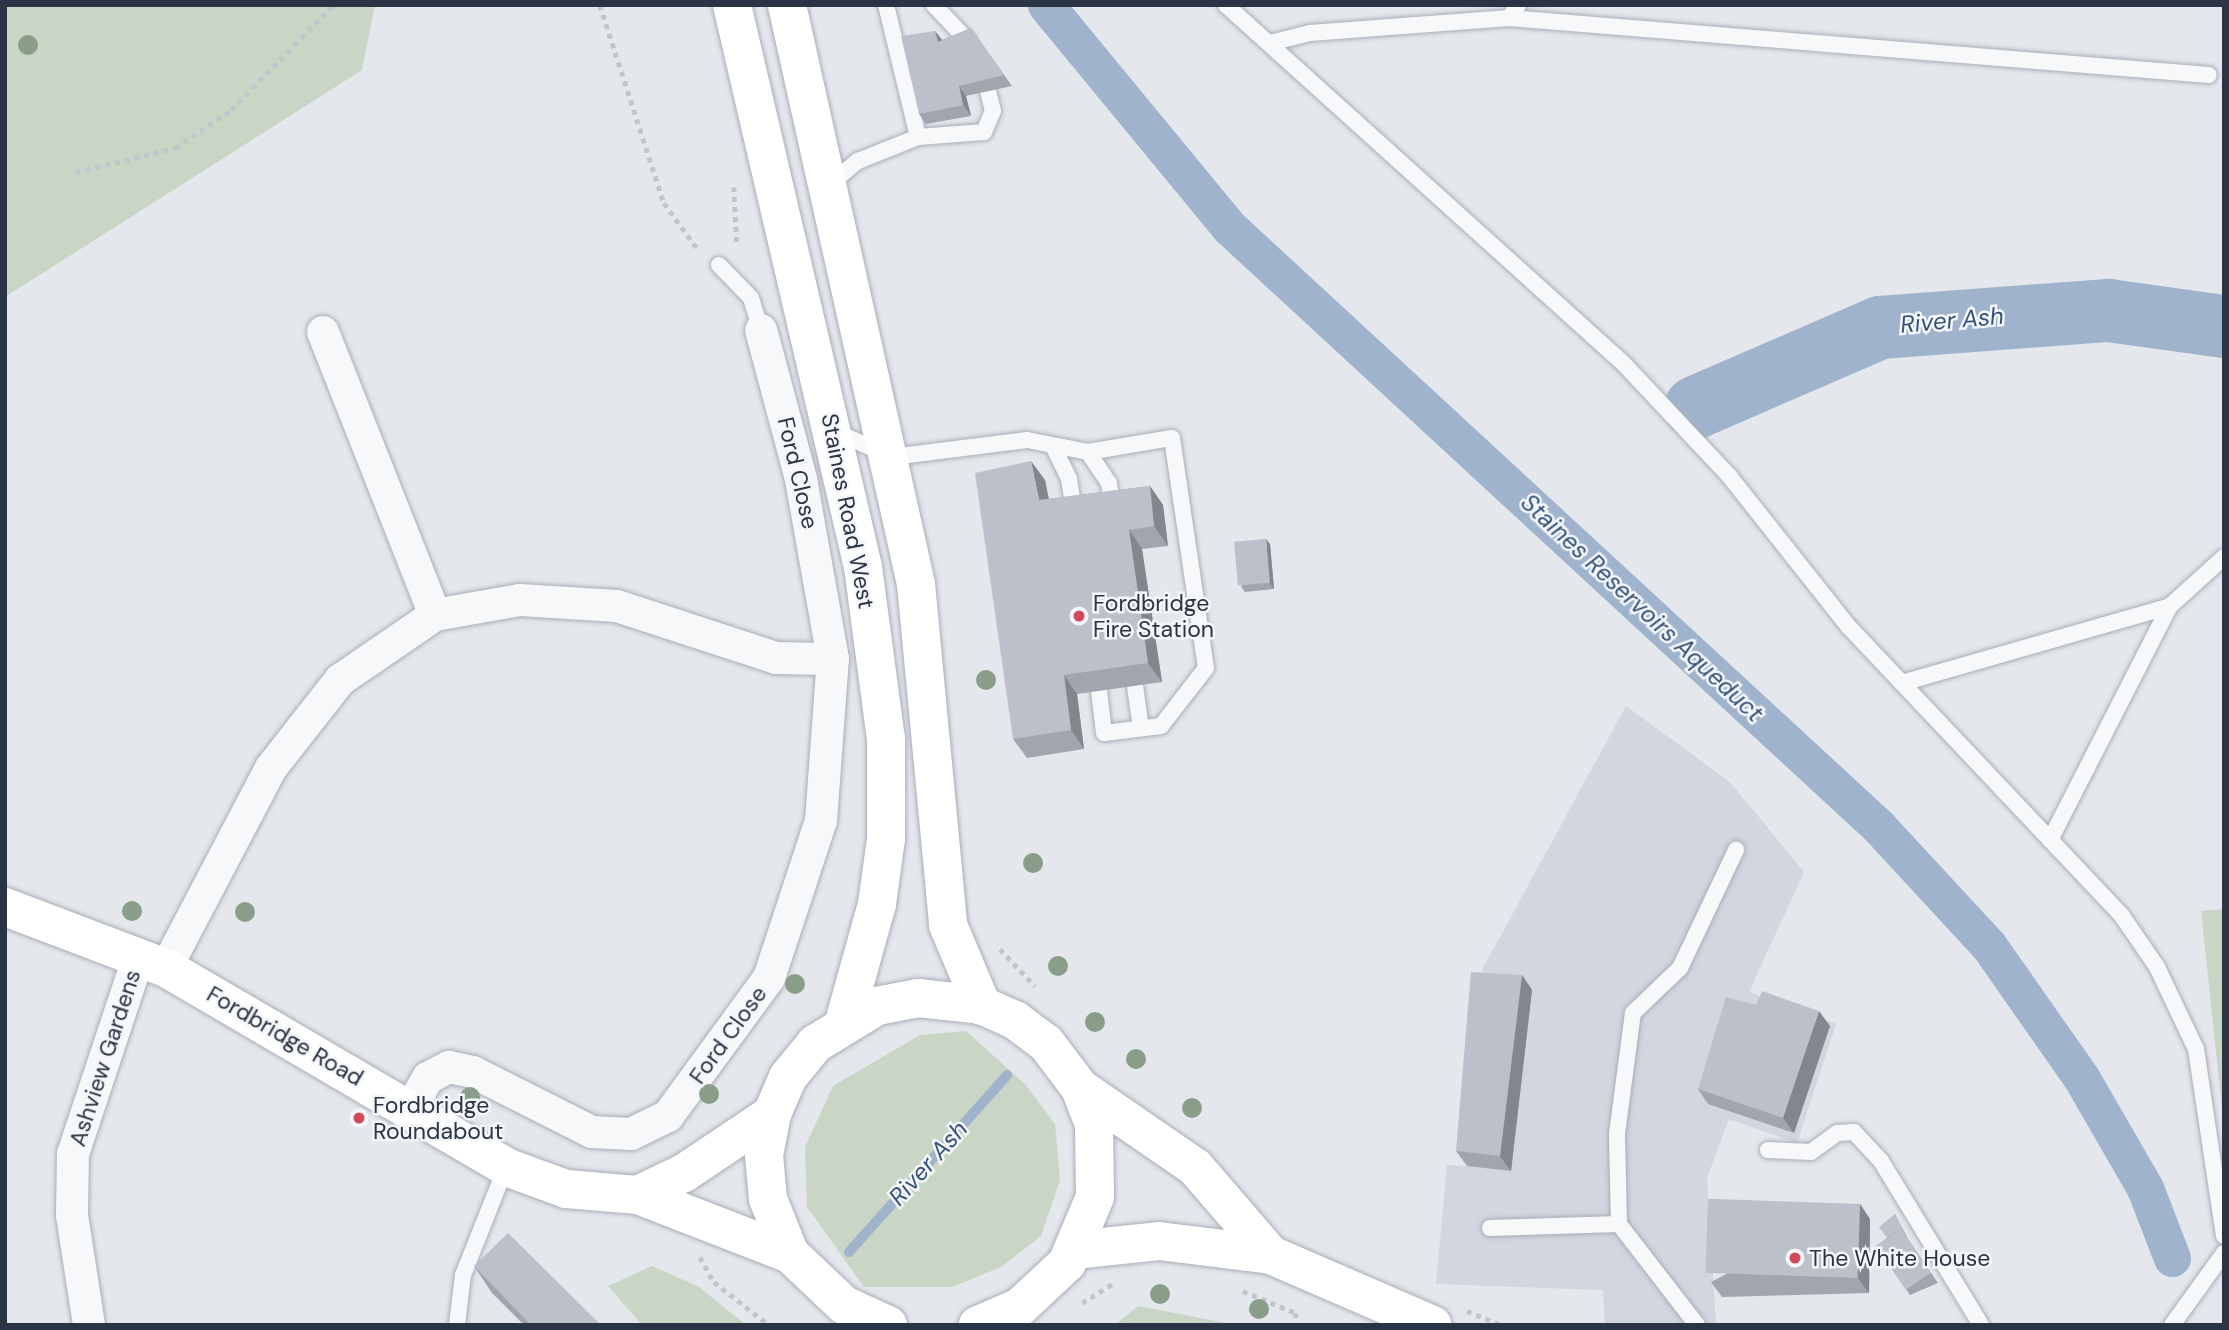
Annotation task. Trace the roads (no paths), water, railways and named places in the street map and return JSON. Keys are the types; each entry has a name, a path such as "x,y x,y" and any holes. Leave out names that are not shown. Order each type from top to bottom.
{"main road":[{"name":"Staines Road West","path":"732,5 863,567 886,739 886,839 877,904 844,1022"},
{"path":"787,5 892,457 916,584 948,925 982,1006"},
{"name":"Fordbridge Road","path":"5,907 152,963 410,1109 506,1167 566,1189 638,1195 790,1254"},
{"path":"888,1325 847,1315 790,1254 768,1199 764,1156 772,1114 788,1077 844,1022 918,998 982,1006 1046,1043 1080,1088 1195,1167 1271,1255"},
{"path":"978,1325 1014,1316 1074,1250 1096,1198 1098,1154 1080,1088"},
{"path":"638,1195 684,1173 772,1114"},
{"path":"1074,1250 1159,1241 1271,1255 1433,1325"}],"street":[{"name":"Ford Close","path":"410,1109 428,1078 449,1067 473,1072 592,1132 631,1135 668,1116 769,978 821,821 833,659 801,479 761,330"},
{"path":"323,332 435,615"},
{"path":"152,963 271,768 340,680 435,615 520,600 617,606 776,658 833,659"},
{"name":"Ashview Gardens","path":"89,1325 72,1215 73,1154 152,963"}],"lane":[{"path":"886,5 918,137"},
{"path":"934,5 967,40"},
{"path":"1226,5 1624,364 1730,477 1902,683 2122,915 2157,967 2196,1049 2224,1236"},
{"path":"1270,43 1310,33 1513,11 2209,75"},
{"path":"829,185 858,161 918,137 984,132 993,111 988,91"},
{"path":"719,265 739,280 761,330"},
{"path":"832,430 892,457 1027,440 1054,448 1087,452 1172,438 1185,503 1206,668 1161,726 1104,733 1099,691"},
{"path":"1054,448 1069,479 1075,516"},
{"path":"1087,452 1109,483 1113,511"},
{"path":"2050,840 2170,606 2224,557"},
{"path":"1902,683 2170,606"},
{"path":"1135,686 1141,728"},
{"path":"1697,1325 1619,1224 1617,1134 1633,1013 1680,968 1736,850"},
{"path":"1768,1150 1811,1152 1838,1133 1854,1132 1881,1161 1981,1325"},
{"path":"457,1325 463,1275 506,1167"},
{"path":"1490,1228 1619,1224"},
{"path":"2172,1325 2224,1253"}],"waterway":[{"name":"Staines Reservoirs Aqueduct","path":"1046,5 1230,228 1878,826 1989,946 2082,1079 2145,1188 2172,1258"},
{"name":"River Ash","path":"1695,407 1880,327 2108,310 2224,326"},
{"name":"River Ash","path":"849,1252 1007,1075"}],"place":[{"name":"Fordbridge Fire Station","path":"1079,616"},
{"name":"Fordbridge Roundabout","path":"359,1118"},
{"name":"The White House","path":"1795,1258"}]}
